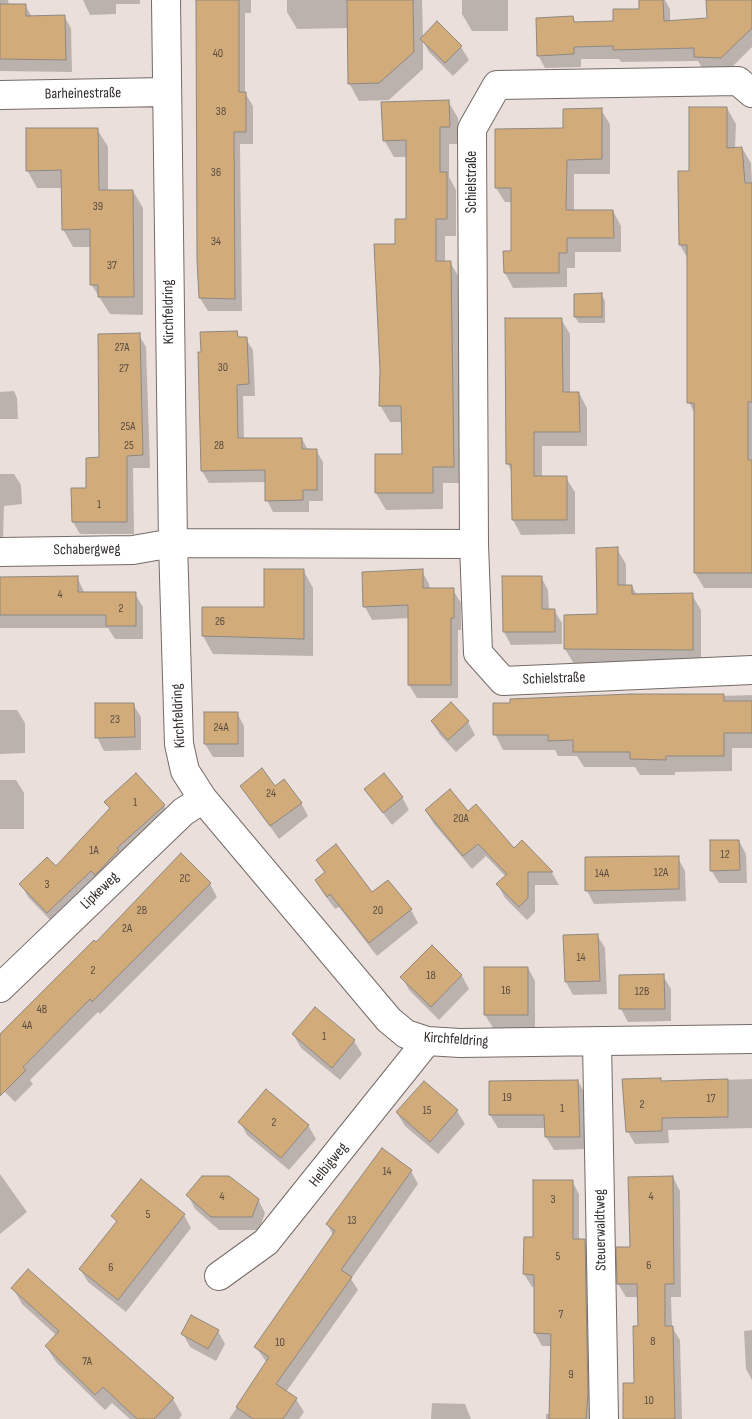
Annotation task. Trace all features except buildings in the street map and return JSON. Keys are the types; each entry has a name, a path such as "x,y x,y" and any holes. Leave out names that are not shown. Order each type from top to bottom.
{"street":[{"name":"Kirchfeldring","path":"166,0 173,543 179,744 185,771 203,799 389,1020 406,1034 427,1041 597,1042 752,1039"},
{"name":"Schielstraße","path":"752,93 738,81 497,85 472,129 474,544 478,653 503,681 752,670"},
{"name":"Barheinestraße","path":"0,95 166,92"},
{"path":"173,543 474,544"},
{"name":"Schabergweg","path":"0,552 133,550 173,543"},
{"name":"Lipkeweg","path":"0,988 183,812 203,799"},
{"name":"Helbigweg","path":"219,1276 266,1242 427,1041"},
{"name":"Steuerwaldtweg","path":"597,1042 604,1419"}]}
